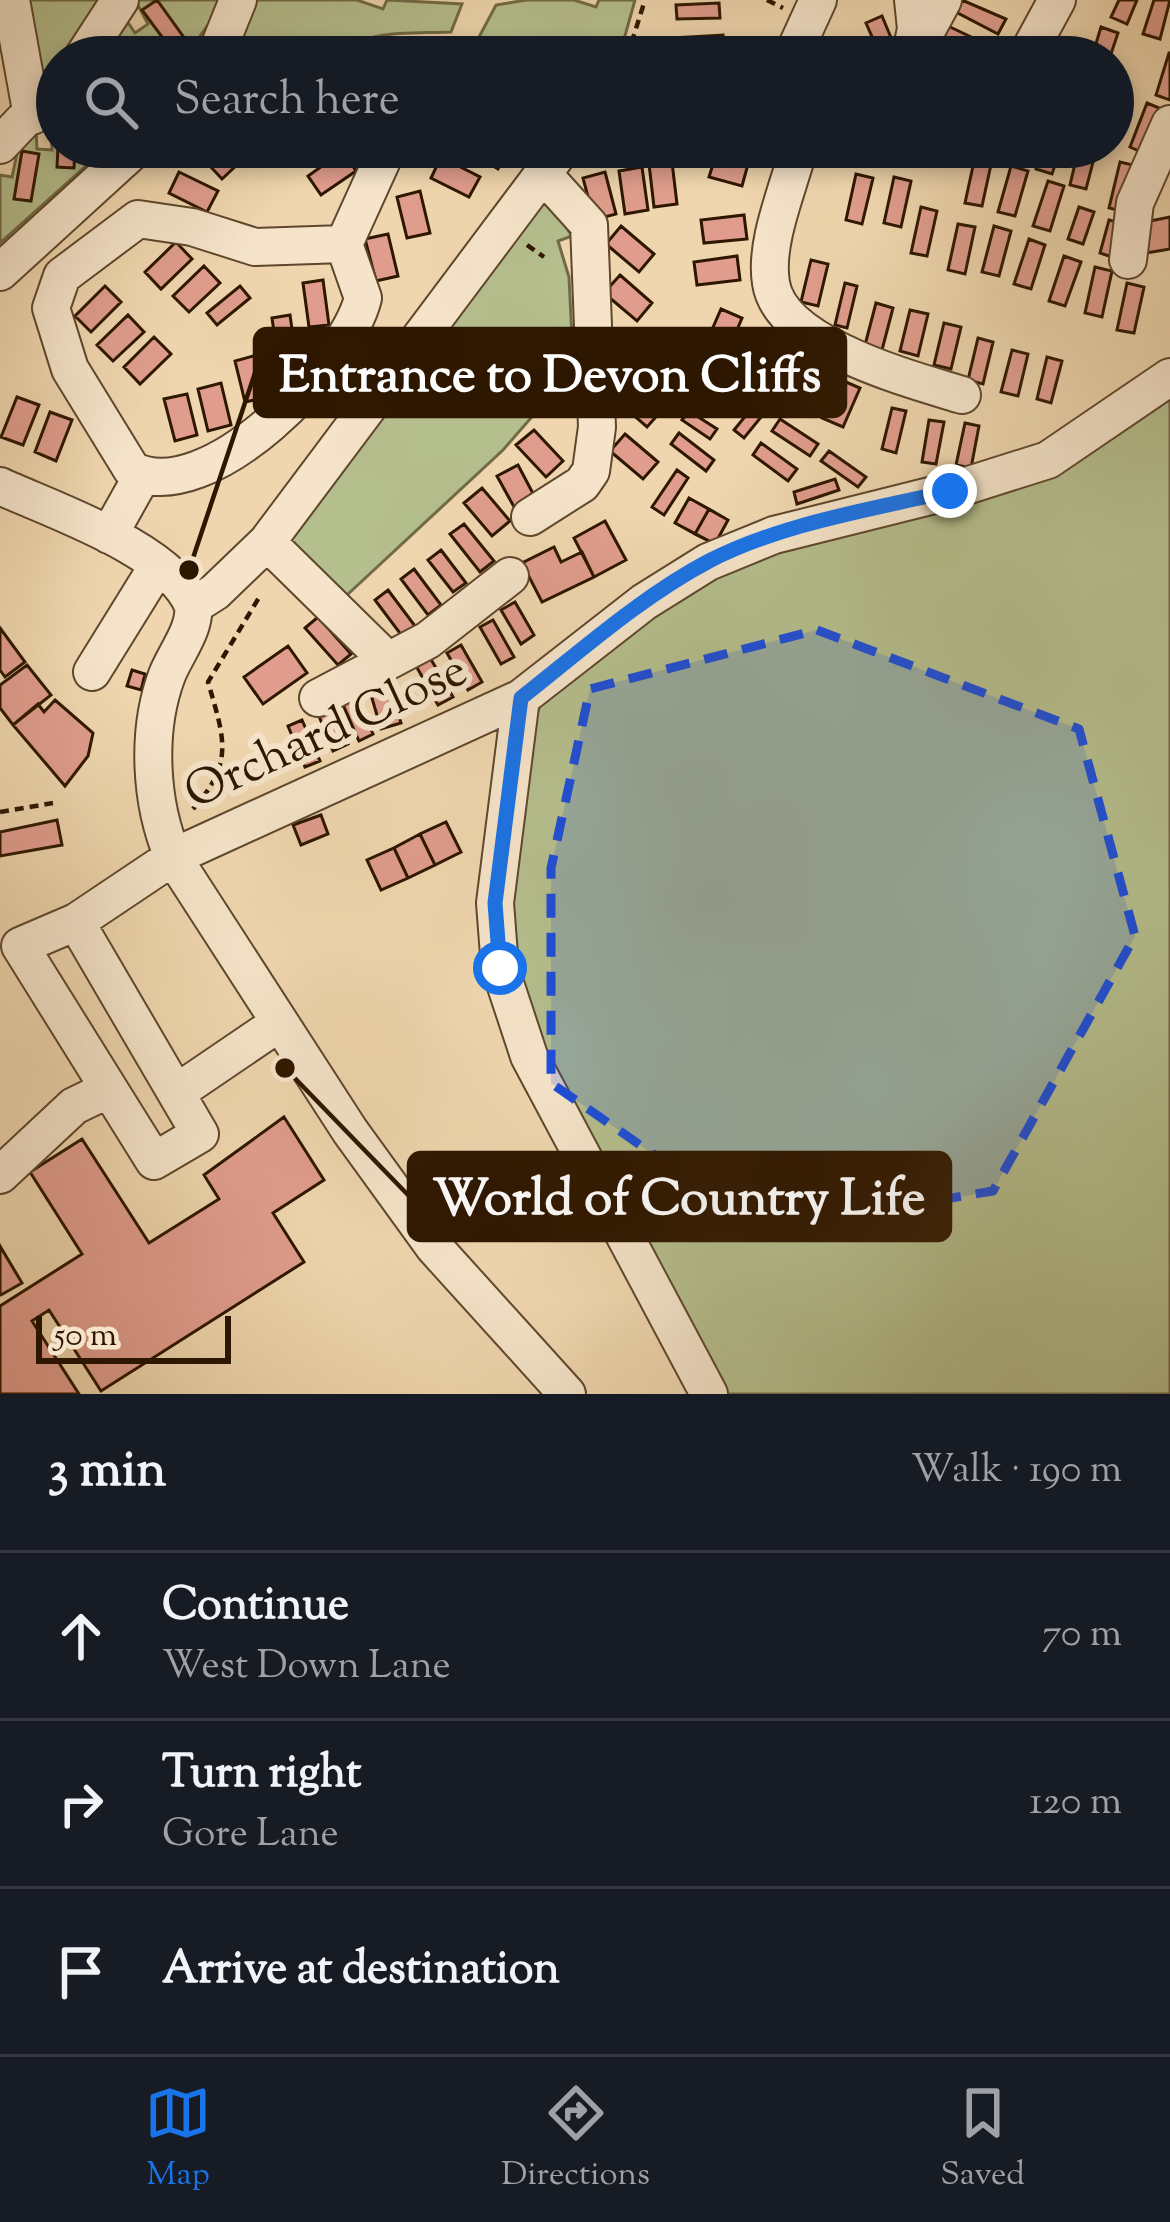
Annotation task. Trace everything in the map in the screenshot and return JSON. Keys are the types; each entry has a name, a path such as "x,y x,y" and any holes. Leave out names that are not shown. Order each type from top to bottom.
{"street":[{"path":"11,0 32,116"},
{"path":"97,36 120,0"},
{"path":"223,36 238,0"},
{"path":"802,36 818,0"},
{"path":"913,29 929,26 943,0"},
{"path":"1037,36 1057,0"},
{"path":"0,145 36,111"},
{"path":"1128,260 1135,203 1170,124"},
{"path":"0,272 114,168"},
{"path":"344,244 255,247 161,219 138,219 62,276 50,308 70,369 126,464 142,476 187,470 235,453 342,349 364,298 344,244 378,168"},
{"path":"193,606 215,592 267,542 547,168"},
{"path":"548,517 582,484 595,454 590,225 558,168"},
{"path":"794,168 770,274 784,314 885,371 962,395"},
{"name":"Orchard Close","path":"10,946 76,922 173,857 521,698 644,602 708,562 774,535 950,491 1048,460 1170,377"},
{"path":"109,535 142,476"},
{"path":"0,486 109,535 182,588 194,617 167,676 154,763 161,820 173,857 279,1023 434,1247 567,1394"},
{"path":"267,542 386,659"},
{"path":"92,672 157,567"},
{"path":"318,698 428,640 509,576"},
{"path":"521,698 495,903 500,968 529,1056 709,1394"},
{"path":"10,946 154,1161 200,1134 76,922"},
{"path":"176,1093 279,1023"},
{"path":"0,1175 74,1106 109,1089"}],"path":[{"path":"634,36 645,0"},
{"path":"767,0 779,6"},
{"path":"527,245 544,257"},
{"path":"0,812 53,803"}],"highlighted area":[{"path":"817,630 1079,729 1135,936 993,1191 762,1230 551,1083 551,868 590,689"}],"green space":[{"path":"20,0 110,0 85,36 36,36 36,60"},
{"path":"135,0 226,0 200,36 115,36 119,24 129,24 135,33 148,24"},
{"path":"252,0 357,0 383,9 387,0 462,4 451,32 237,36"},
{"path":"574,0 596,7 599,0 635,0 625,36 480,36 496,5"},
{"path":"36,130 36,168 84,168 0,243 0,175 12,177 19,144"},
{"path":"546,197 572,236 558,241 569,277 572,338 551,395 503,450 347,595 288,540"},
{"path":"1170,384 1170,1394 725,1394 543,1046 518,977 508,917 532,728 546,688 698,578 941,501"}],"building":[{"path":"157,0 183,36 161,36 142,10"},
{"path":"962,0 1006,19 998,34 956,12"},
{"path":"1119,0 1137,0 1127,24 1111,17"},
{"path":"1154,0 1170,0 1160,39 1143,34"},
{"path":"719,3 720,18 677,19 676,5"},
{"path":"882,16 890,36 872,36 866,23"},
{"path":"948,26 969,36 943,36"},
{"path":"1101,27 1118,33 1117,36 1098,36"},
{"path":"1170,53 1170,100 1156,95"},
{"path":"1147,103 1164,110 1146,154 1134,149"},
{"path":"22,151 36,153 31,201 14,199"},
{"path":"1137,166 1126,212 1109,208 1119,168"},
{"path":"212,168 234,168 222,179"},
{"path":"319,168 356,171 321,195 308,176"},
{"path":"436,168 462,168 480,177 469,197 431,178"},
{"path":"642,168 648,210 625,214 619,171"},
{"path":"649,168 673,168 677,204 654,207"},
{"path":"712,168 747,168 742,186 709,177"},
{"path":"973,168 990,168 982,206 965,203"},
{"path":"1010,168 1028,171 1015,216 998,212"},
{"path":"1074,168 1092,168 1086,189 1070,185"},
{"path":"179,172 218,191 207,212 169,193"},
{"path":"605,172 616,214 594,220 583,178"},
{"path":"856,174 873,178 862,224 846,220"},
{"path":"894,177 911,181 901,227 884,223"},
{"path":"1048,181 1064,186 1050,231 1033,226"},
{"path":"420,191 430,233 407,238 397,197"},
{"path":"921,207 937,211 927,256 911,253"},
{"path":"1079,207 1094,212 1083,244 1068,239"},
{"path":"744,215 747,239 704,243 701,220"},
{"path":"1170,217 1170,249 1146,253 1140,223"},
{"path":"1109,220 1125,224 1115,258 1100,253"},
{"path":"958,224 975,227 965,274 948,270"},
{"path":"621,226 654,254 639,272 606,244"},
{"path":"994,226 1011,231 999,276 982,272"},
{"path":"388,234 398,276 376,281 365,239"},
{"path":"1029,239 1045,245 1031,289 1014,284"},
{"path":"176,242 192,259 161,289 145,272"},
{"path":"737,256 740,280 697,285 694,262"},
{"path":"1064,256 1081,262 1065,306 1049,301"},
{"path":"811,260 828,264 818,306 801,302"},
{"path":"204,266 220,283 189,312 173,296"},
{"path":"1095,267 1112,271 1102,317 1085,313"},
{"path":"620,275 652,303 637,321 604,293"},
{"path":"323,280 329,325 309,327 303,283"},
{"path":"845,283 857,286 847,328 835,325"},
{"path":"1127,283 1144,287 1134,333 1117,330"},
{"path":"105,286 121,302 91,332 75,316"},
{"path":"240,286 250,298 217,325 207,313"},
{"path":"876,303 893,308 882,350 865,345"},
{"path":"721,309 742,318 725,358 704,348"},
{"path":"910,310 928,314 918,356 900,351"},
{"path":"128,315 144,332 113,361 97,345"},
{"path":"290,315 296,357 278,360 272,318"},
{"path":"944,323 961,327 951,369 934,365"},
{"path":"154,337 171,354 140,384 124,367"},
{"path":"978,338 993,342 983,384 968,380"},
{"path":"1012,350 1028,354 1018,396 1001,392"},
{"path":"257,355 268,397 245,402 235,361"},
{"path":"1047,357 1062,361 1051,403 1037,399"},
{"path":"839,379 860,388 843,427 822,418"},
{"path":"630,381 663,409 647,427 615,399"},
{"path":"221,383 231,425 208,431 198,389"},
{"path":"187,394 197,435 175,441 164,399"},
{"path":"17,397 39,405 23,445 1,437"},
{"path":"756,403 766,411 744,438 734,430"},
{"path":"892,408 906,411 896,453 882,449"},
{"path":"689,411 717,429 710,439 682,420"},
{"path":"50,412 72,420 56,461 35,452"},
{"path":"780,419 818,444 810,456 772,431"},
{"path":"929,420 944,422 936,464 922,462"},
{"path":"965,423 979,426 971,468 956,465"},
{"path":"534,430 563,461 546,477 516,445"},
{"path":"679,433 714,460 706,471 671,444"},
{"path":"625,434 658,462 643,479 610,451"},
{"path":"761,443 797,469 788,481 753,455"},
{"path":"829,451 866,477 858,487 821,461"},
{"path":"518,465 538,503 518,514 497,476"},
{"path":"677,470 688,478 664,515 652,507"},
{"path":"835,479 839,490 797,504 794,492"},
{"path":"482,488 510,521 492,536 464,503"},
{"path":"689,498 728,520 715,544 675,523"},
{"path":"689,498 709,509 695,534 675,523"},
{"path":"709,509 728,520 715,544 695,534"},
{"path":"605,521 626,560 594,577 574,538"},
{"path":"464,524 494,561 480,572 450,534"},
{"path":"554,547 561,562 582,552 594,577 542,602 522,563"},
{"path":"441,550 466,583 453,592 428,560"},
{"path":"414,569 441,605 428,615 401,579"},
{"path":"388,590 415,626 402,636 375,600"},
{"path":"515,602 534,635 521,644 501,610"},
{"path":"318,617 351,654 338,665 305,628"},
{"path":"493,620 514,657 501,664 480,627"},
{"path":"0,628 25,662 5,677 0,670"},
{"path":"461,645 482,682 468,690 447,653"},
{"path":"288,646 307,673 263,704 244,677"},
{"path":"429,656 453,697 438,705 415,664"},
{"path":"27,665 51,695 13,725 0,708 0,685"},
{"path":"132,670 145,674 141,690 127,686"},
{"path":"389,682 401,723 381,729 369,688"},
{"path":"355,694 373,734 359,741 341,700"},
{"path":"55,700 93,733 88,756 65,786 13,725 38,704 44,712"},
{"path":"332,705 348,744 333,751 317,711"},
{"path":"302,720 320,761 305,767 288,726"},
{"path":"321,815 328,834 301,845 293,825"},
{"path":"57,820 62,845 0,856 0,832"},
{"path":"446,822 461,852 435,865 420,834"},
{"path":"420,834 435,865 408,878 394,848"},
{"path":"394,848 408,878 381,890 367,860"},
{"path":"284,1117 324,1180 273,1213 304,1262 101,1391 49,1310 32,1321 79,1394 0,1394 0,1306 82,1254 30,1172 82,1139 149,1243 219,1199 204,1175"},
{"path":"0,1246 22,1283 1,1295 0,1294"}],"place":[{"name":"Entrance to Devon Cliffs","path":"189,570"},
{"name":"World of Country Life","path":"285,1068"}],"route":[{"path":"500,968 495,903 521,698 644,602 708,562 809,524 950,491"}]}
